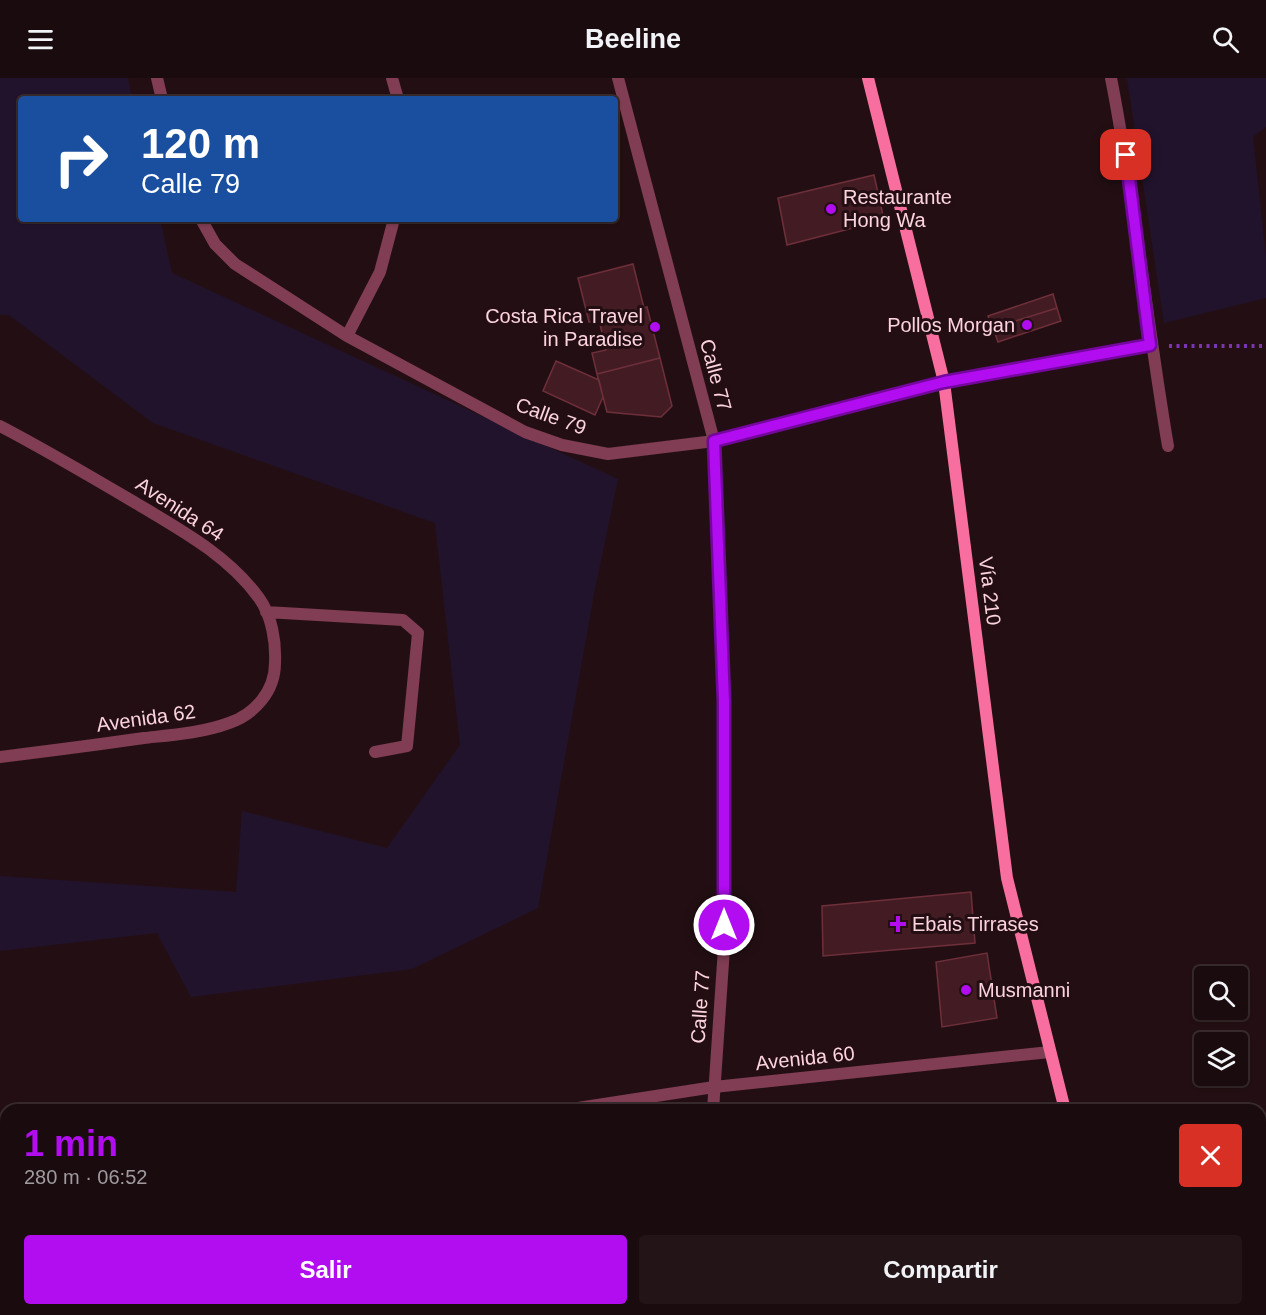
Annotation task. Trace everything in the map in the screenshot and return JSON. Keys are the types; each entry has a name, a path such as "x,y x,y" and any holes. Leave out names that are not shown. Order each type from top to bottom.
{"main road":[{"name":"Vía 210","path":"868,78 944,382 1007,878 1063,1104"}],"street":[{"path":"157,78 161,96"},
{"path":"392,78 397,96"},
{"name":"Calle 77","path":"618,78 714,441 724,701 724,948 714,1104"},
{"path":"1112,78 1134,208 1150,345 1167,446"},
{"name":"Calle 79","path":"203,222 215,244 235,264 347,336 525,432 562,445 608,454 714,441 944,382"},
{"path":"347,336 380,272 393,222"},
{"path":"944,382 1150,345"},
{"name":"Avenida 64","path":"0,426 64,461 209,549 237,573 261,600 272,626 276,650 275,676"},
{"path":"266,612 403,620 418,633 406,746 375,752"},
{"name":"Avenida 62","path":"0,757 193,732 229,723 251,712 265,696 275,676"},
{"name":"Avenida 60","path":"604,1104 714,1087 1050,1052"}],"path":[{"path":"1150,345 1217,348 1266,346"}],"shaded area":[{"path":"0,78 128,78 131,96 18,96 18,222 161,222 172,273 618,479 594,594 538,908 412,969 191,997 157,933 0,951 0,876 236,892 242,811 387,848 460,745 435,523 153,423 9,315 0,315"},
{"path":"1127,78 1266,78 1266,127 1253,137 1266,257 1266,298 1164,323"}],"building":[{"name":"Restaurante Hong Wa","path":"874,175 884,220 787,245 778,198"},
{"path":"633,264 644,308 589,322 578,278"},
{"path":"1053,294 1057,308 993,328 988,316"},
{"path":"647,307 660,358 597,374 592,353 606,350 599,320"},
{"name":"Pollos Morgan","path":"1057,308 1061,321 998,342 993,328"},
{"path":"660,358 672,406 661,417 607,412 597,374"},
{"path":"556,361 599,380 603,397 595,415 543,391"},
{"name":"Ebais Tirrases","path":"971,892 975,943 823,956 822,906"},
{"name":"Musmanni","path":"987,953 997,1018 942,1027 936,962"}],"place":[{"name":"Restaurante Hong Wa","path":"831,209"},
{"name":"Pollos Morgan","path":"1027,325"},
{"name":"Costa Rica Travel in Paradise","path":"655,327"},
{"name":"Ebais Tirrases","path":"898,924"},
{"name":"Musmanni","path":"966,990"}],"route":[{"path":"724,925 724,701 714,441 944,382 1150,345 1140,250 1126,155"}]}
